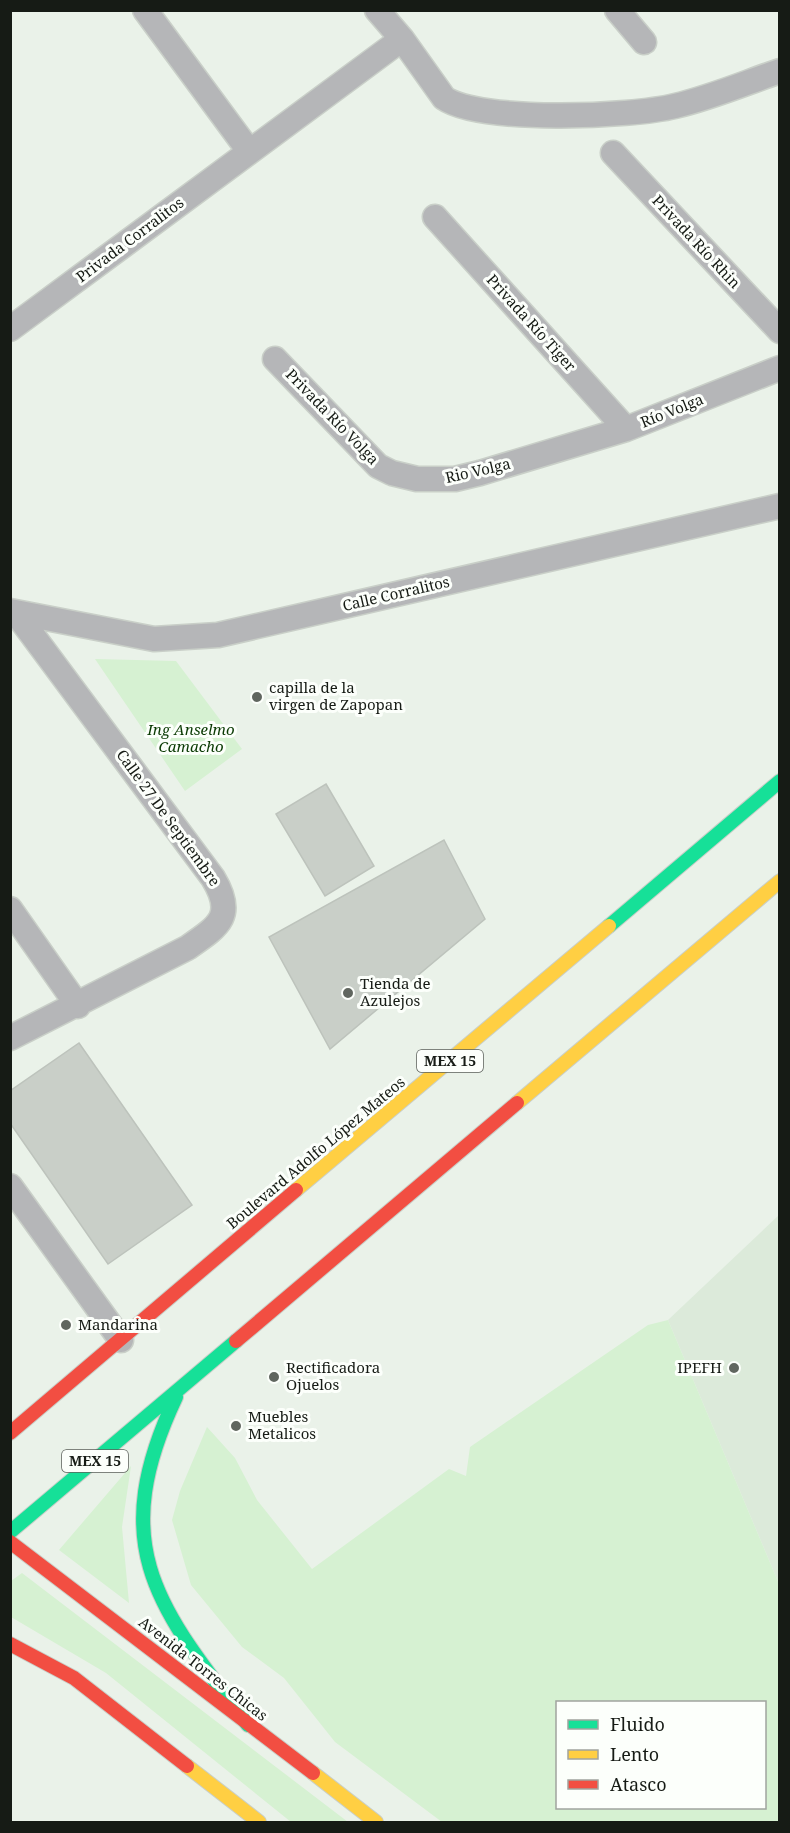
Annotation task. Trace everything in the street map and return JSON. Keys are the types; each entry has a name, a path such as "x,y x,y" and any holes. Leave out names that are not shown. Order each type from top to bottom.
{"main road":[{"name":"Boulevard Adolfo López Mateos","path":"10,1433 780,781"},
{"name":"MEX 15","path":"10,1532 780,881"},
{"path":"180,1389 158,1439 146,1488 142,1535 147,1561 180,1634 248,1725"},
{"name":"Avenida Torres Chicas","path":"10,1542 376,1822"},
{"path":"10,1644 74,1678 259,1822"}],"street":[{"path":"145,10 249,151"},
{"path":"377,10 402,39 435,87 452,104 480,111 516,115 615,113 674,106 780,71"},
{"path":"617,10 644,42"},
{"name":"Privada Corralitos","path":"10,330 402,39"},
{"name":"Privada Río Rhin","path":"613,153 780,330"},
{"name":"Privada Río Tiger","path":"435,217 626,429"},
{"name":"Privada Río Volga","path":"275,359 366,455 392,473"},
{"name":"Río Volga","path":"562,448 626,429 780,368"},
{"name":"Rio Volga","path":"392,473 417,479 455,478 562,448"},
{"name":"Calle Corralitos","path":"13,612 154,639 218,636 780,506"},
{"name":"Calle 27 De Septiembre","path":"10,1038 78,1006 188,948 214,930 223,916 225,900 213,878 13,612"},
{"path":"10,909 78,1006"},
{"path":"10,1186 121,1340"}],"shaded area":[{"name":"IPEFH","path":"779,1215 779,1584 668,1320"}],"green space":[{"name":"Ing Anselmo Camacho","path":"95,659 176,661 242,749 185,791"},
{"path":"668,1320 779,1584 779,1822 442,1822 335,1742 284,1678 242,1647 191,1585 172,1520 180,1491 207,1427 235,1458 257,1500 312,1569 449,1469 466,1476 470,1447 648,1325"},
{"path":"131,1466 122,1527 129,1603 59,1550"},
{"path":"22,1573 348,1822 291,1822 106,1673 11,1617 11,1581"}],"building":[{"path":"326,784 374,866 325,896 276,814"},
{"name":"Tienda de Azulejos","path":"444,840 485,919 330,1049 269,937"},
{"path":"79,1043 192,1205 108,1264 10,1123 10,1091"}],"traffic: fast":[{"path":"609,926 780,781"},
{"path":"10,1532 236,1341"},
{"path":"176,1397 155,1449 145,1495 144,1536 152,1573 167,1609 189,1645 248,1725"}],"traffic: slow":[{"path":"517,1103 780,881"},
{"path":"296,1190 609,926"},
{"path":"187,1766 259,1822"},
{"path":"313,1773 376,1822"}],"traffic: jam":[{"path":"236,1341 517,1103"},
{"path":"10,1433 296,1190"},
{"path":"10,1542 313,1773"},
{"path":"10,1644 74,1678 187,1766"}],"place":[{"name":"capilla de la virgen de Zapopan","path":"257,697"},
{"name":"Tienda de Azulejos","path":"348,993"},
{"name":"Mandarina","path":"66,1325"},
{"name":"IPEFH","path":"734,1368"},
{"name":"Rectificadora Ojuelos","path":"274,1377"},
{"name":"Muebles Metalicos","path":"236,1426"}]}
